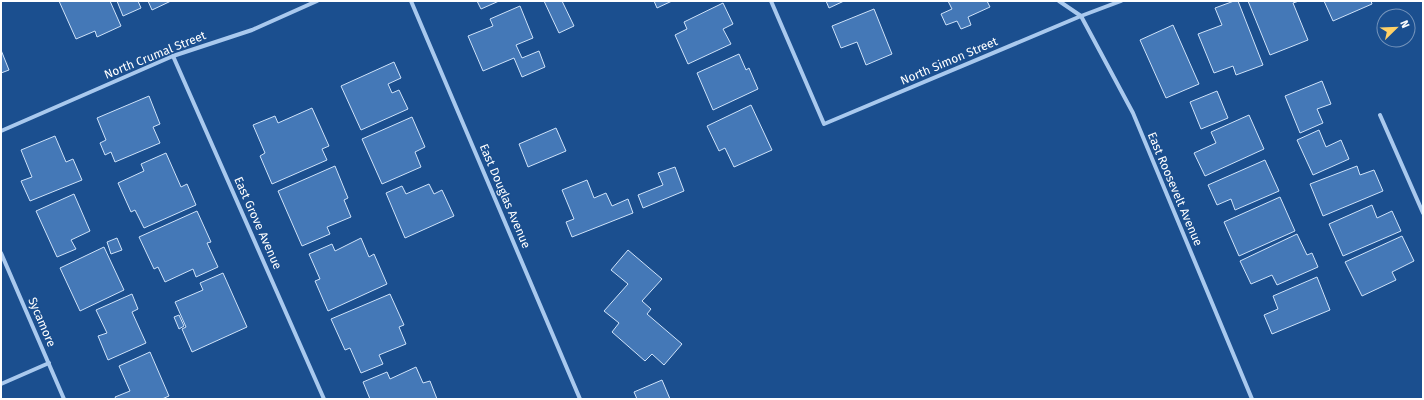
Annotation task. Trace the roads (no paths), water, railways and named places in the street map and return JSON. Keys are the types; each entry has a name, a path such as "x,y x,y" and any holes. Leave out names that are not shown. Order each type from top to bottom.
{"street":[{"name":"North Crumal Street","path":"1,131 173,56 252,30 317,1"},
{"name":"East Douglas Avenue","path":"411,1 580,399"},
{"name":"North Simon Street","path":"771,1 824,124 1081,16 1121,1"},
{"name":"East Roosevelt Avenue","path":"1058,1 1081,16 1133,113 1252,399"},
{"name":"East Grove Avenue","path":"173,56 324,399"},
{"path":"1380,115 1423,214"},
{"name":"Sycamore","path":"1,253 64,399"},
{"path":"1,384 49,363"}]}
